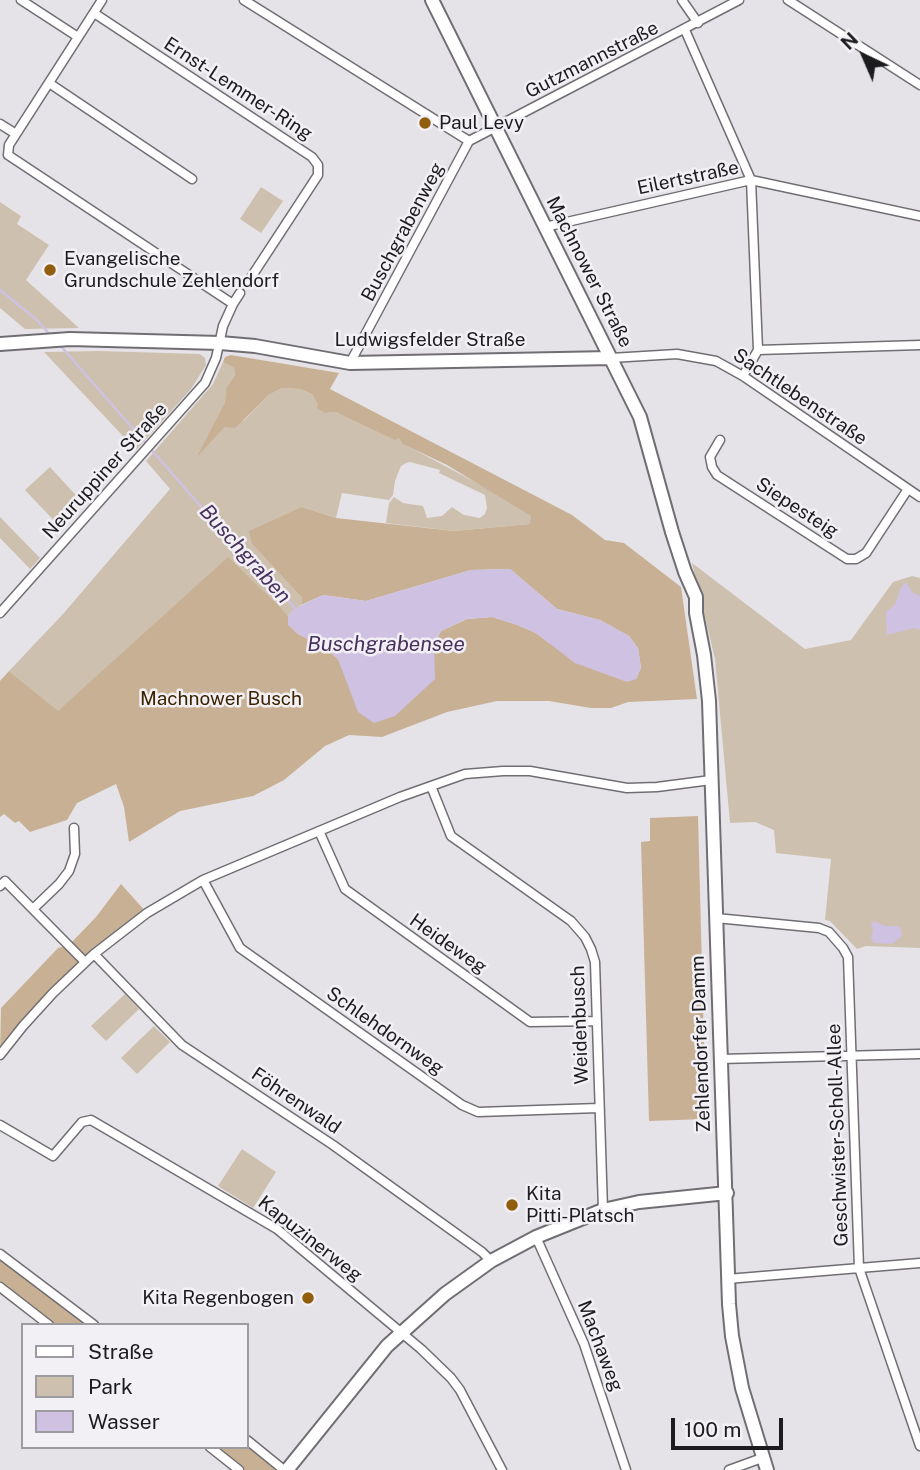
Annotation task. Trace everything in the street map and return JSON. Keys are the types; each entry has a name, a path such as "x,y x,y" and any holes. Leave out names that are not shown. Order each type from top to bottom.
{"main road":[{"name":"Machnower Straße","path":"432,0 640,417 692,595"},
{"name":"Ludwigsfelder Straße","path":"0,344 70,339 220,343 255,346 350,363 611,358"},
{"name":"Zehlendorfer Damm","path":"692,595 708,682 727,1193 727,1279 732,1336 764,1464"},
{"path":"286,1470 364,1372 400,1332 454,1287 491,1261 536,1237 603,1210 639,1202 727,1193"}],"street":[{"path":"21,0 78,37"},
{"path":"102,0 7,152 11,158 233,304"},
{"path":"244,0 469,141 496,127"},
{"path":"682,0 698,23"},
{"name":"Gutzmannstraße","path":"496,127 739,0"},
{"path":"788,0 920,86"},
{"name":"Ernst-Lemmer-Ring","path":"94,13 312,157 318,166 318,175 248,282"},
{"path":"685,30 751,180 758,350 743,376"},
{"path":"49,83 192,179"},
{"path":"0,124 16,134"},
{"name":"Buschgrabenweg","path":"350,363 469,141"},
{"name":"Eilertstraße","path":"545,227 751,180 920,216"},
{"path":"220,343 223,326 240,293"},
{"name":"Neuruppiner Straße","path":"0,613 205,383 220,343"},
{"path":"758,350 920,345"},
{"name":"Sachtlebenstraße","path":"611,358 688,354 716,361 743,376 920,497"},
{"name":"Siepesteig","path":"720,440 710,457 716,474 847,559 856,559 866,553 908,489"},
{"path":"0,1055 23,1026 94,954 147,913 202,880 430,786 465,774 503,771 530,771 627,788 711,780"},
{"name":"Weidenbusch","path":"430,786 451,836 571,921 585,937 595,962 603,1210"},
{"path":"34,908 69,871 75,854 74,828"},
{"name":"Heideweg","path":"318,831 345,889 530,1022 597,1021"},
{"name":"Schlehdornweg","path":"202,880 240,948 461,1105 478,1112 599,1108"},
{"path":"0,886 5,881 86,962"},
{"name":"Geschwister-Scholl-Allee","path":"716,918 819,928 830,932 848,957 859,1268 920,1446"},
{"name":"Föhrenwald","path":"94,954 182,1045 334,1145 491,1261"},
{"path":"720,1059 920,1054"},
{"name":"Kapuzinerweg","path":"0,1125 53,1156 82,1122 90,1120 277,1229 440,1367 460,1390 502,1470"},
{"name":"Machaweg","path":"536,1237 584,1344 626,1470"},
{"path":"0,1254 91,1323"},
{"path":"727,1279 920,1263"},
{"path":"0,1287 46,1323"},
{"path":"248,1441 286,1470"},
{"path":"213,1449 239,1470"},
{"path":"729,1470 764,1464"}],"green space":[{"path":"261,187 283,201 261,233 240,219"},
{"path":"0,202 21,216 17,224 49,245 26,280 79,328 25,329 0,308"},
{"path":"44,352 200,354 205,358 206,365 191,389 136,450"},
{"name":"Machnower Busch","path":"231,355 339,373 330,389 572,515 605,540 624,543 681,587 697,699 628,702 611,708 591,708 549,701 497,701 447,712 382,737 349,735 325,746 284,780 253,796 180,811 129,842 124,807 116,784 77,803 67,820 30,832 19,821 15,823 4,814 0,817 0,681 9,671 58,711 228,557 280,607 288,616 289,625 298,634 324,647 338,659 348,682 433,659 434,644 441,631 467,619 492,617 536,633 549,643 636,679 641,668 638,648 629,636 600,620 557,609 510,569 471,570 366,601 323,595 301,605 302,598 252,544 249,531 302,507 336,518 454,531 530,524 531,516 447,465 403,444 399,438 395,440 336,412 325,413 317,408 318,404 312,394 300,389 282,388 269,395 235,428 225,427 197,457 225,402 226,388 235,375 234,368 223,362 225,357"},
{"path":"223,362 234,368 235,375 226,388 225,402 200,453 225,427 244,420 269,395 282,388 300,389 312,394 325,413 336,412 399,437 404,444 490,490 532,516 530,524 454,531 386,523 389,503 394,497 403,503 423,506 427,518 442,516 452,507 464,515 480,518 487,508 485,495 439,473 440,470 406,463 401,466 393,495 389,500 342,493 336,518 302,507 252,544 302,598 301,605 288,616 228,558 58,712 9,671 63,614 170,489 146,461 213,384"},
{"path":"50,467 83,503 59,526 25,490"},
{"path":"0,517 40,558 30,569 0,538"},
{"path":"692,563 805,649 851,640 893,582 912,576 920,578 920,948 866,946 857,949 830,921 825,920 831,859 776,853 774,830 755,822 730,823 715,659"},
{"path":"698,816 706,1119 649,1121 641,842 650,841 650,818"},
{"path":"121,884 147,913 94,954 0,1055 1,1008 58,948 69,945 96,917"},
{"path":"125,994 139,1009 106,1041 91,1026"},
{"path":"154,1026 170,1042 137,1074 121,1058"},
{"path":"242,1149 276,1172 253,1208 218,1186"},
{"path":"0,1254 91,1323 46,1323 0,1287"},
{"path":"248,1441 284,1470 239,1470 213,1449 248,1449"}],"water":[{"name":"Buschgrabensee","path":"510,569 557,609 600,620 629,636 638,648 641,668 636,679 627,682 575,663 536,633 515,624 492,617 467,619 441,631 434,644 435,679 395,716 374,723 358,712 338,659 288,625 288,616 294,609 323,595 366,601 471,570"},
{"path":"906,582 912,592 920,596 920,630 914,628 887,635 886,612 895,605 901,587"},
{"path":"874,921 885,926 898,926 902,936 892,944 874,943 871,938 871,925"}],"waterway":[{"name":"Buschgraben","path":"0,290 37,320 52,337"},
{"name":"Buschgraben","path":"59,344 232,542 297,610"}],"place":[{"name":"Paul Levy","path":"425,123"},
{"name":"Evangelische Grundschule Zehlendorf","path":"50,270"},
{"name":"Kita Pitti-Platsch","path":"512,1205"},
{"name":"Kita Regenbogen","path":"308,1298"}]}
